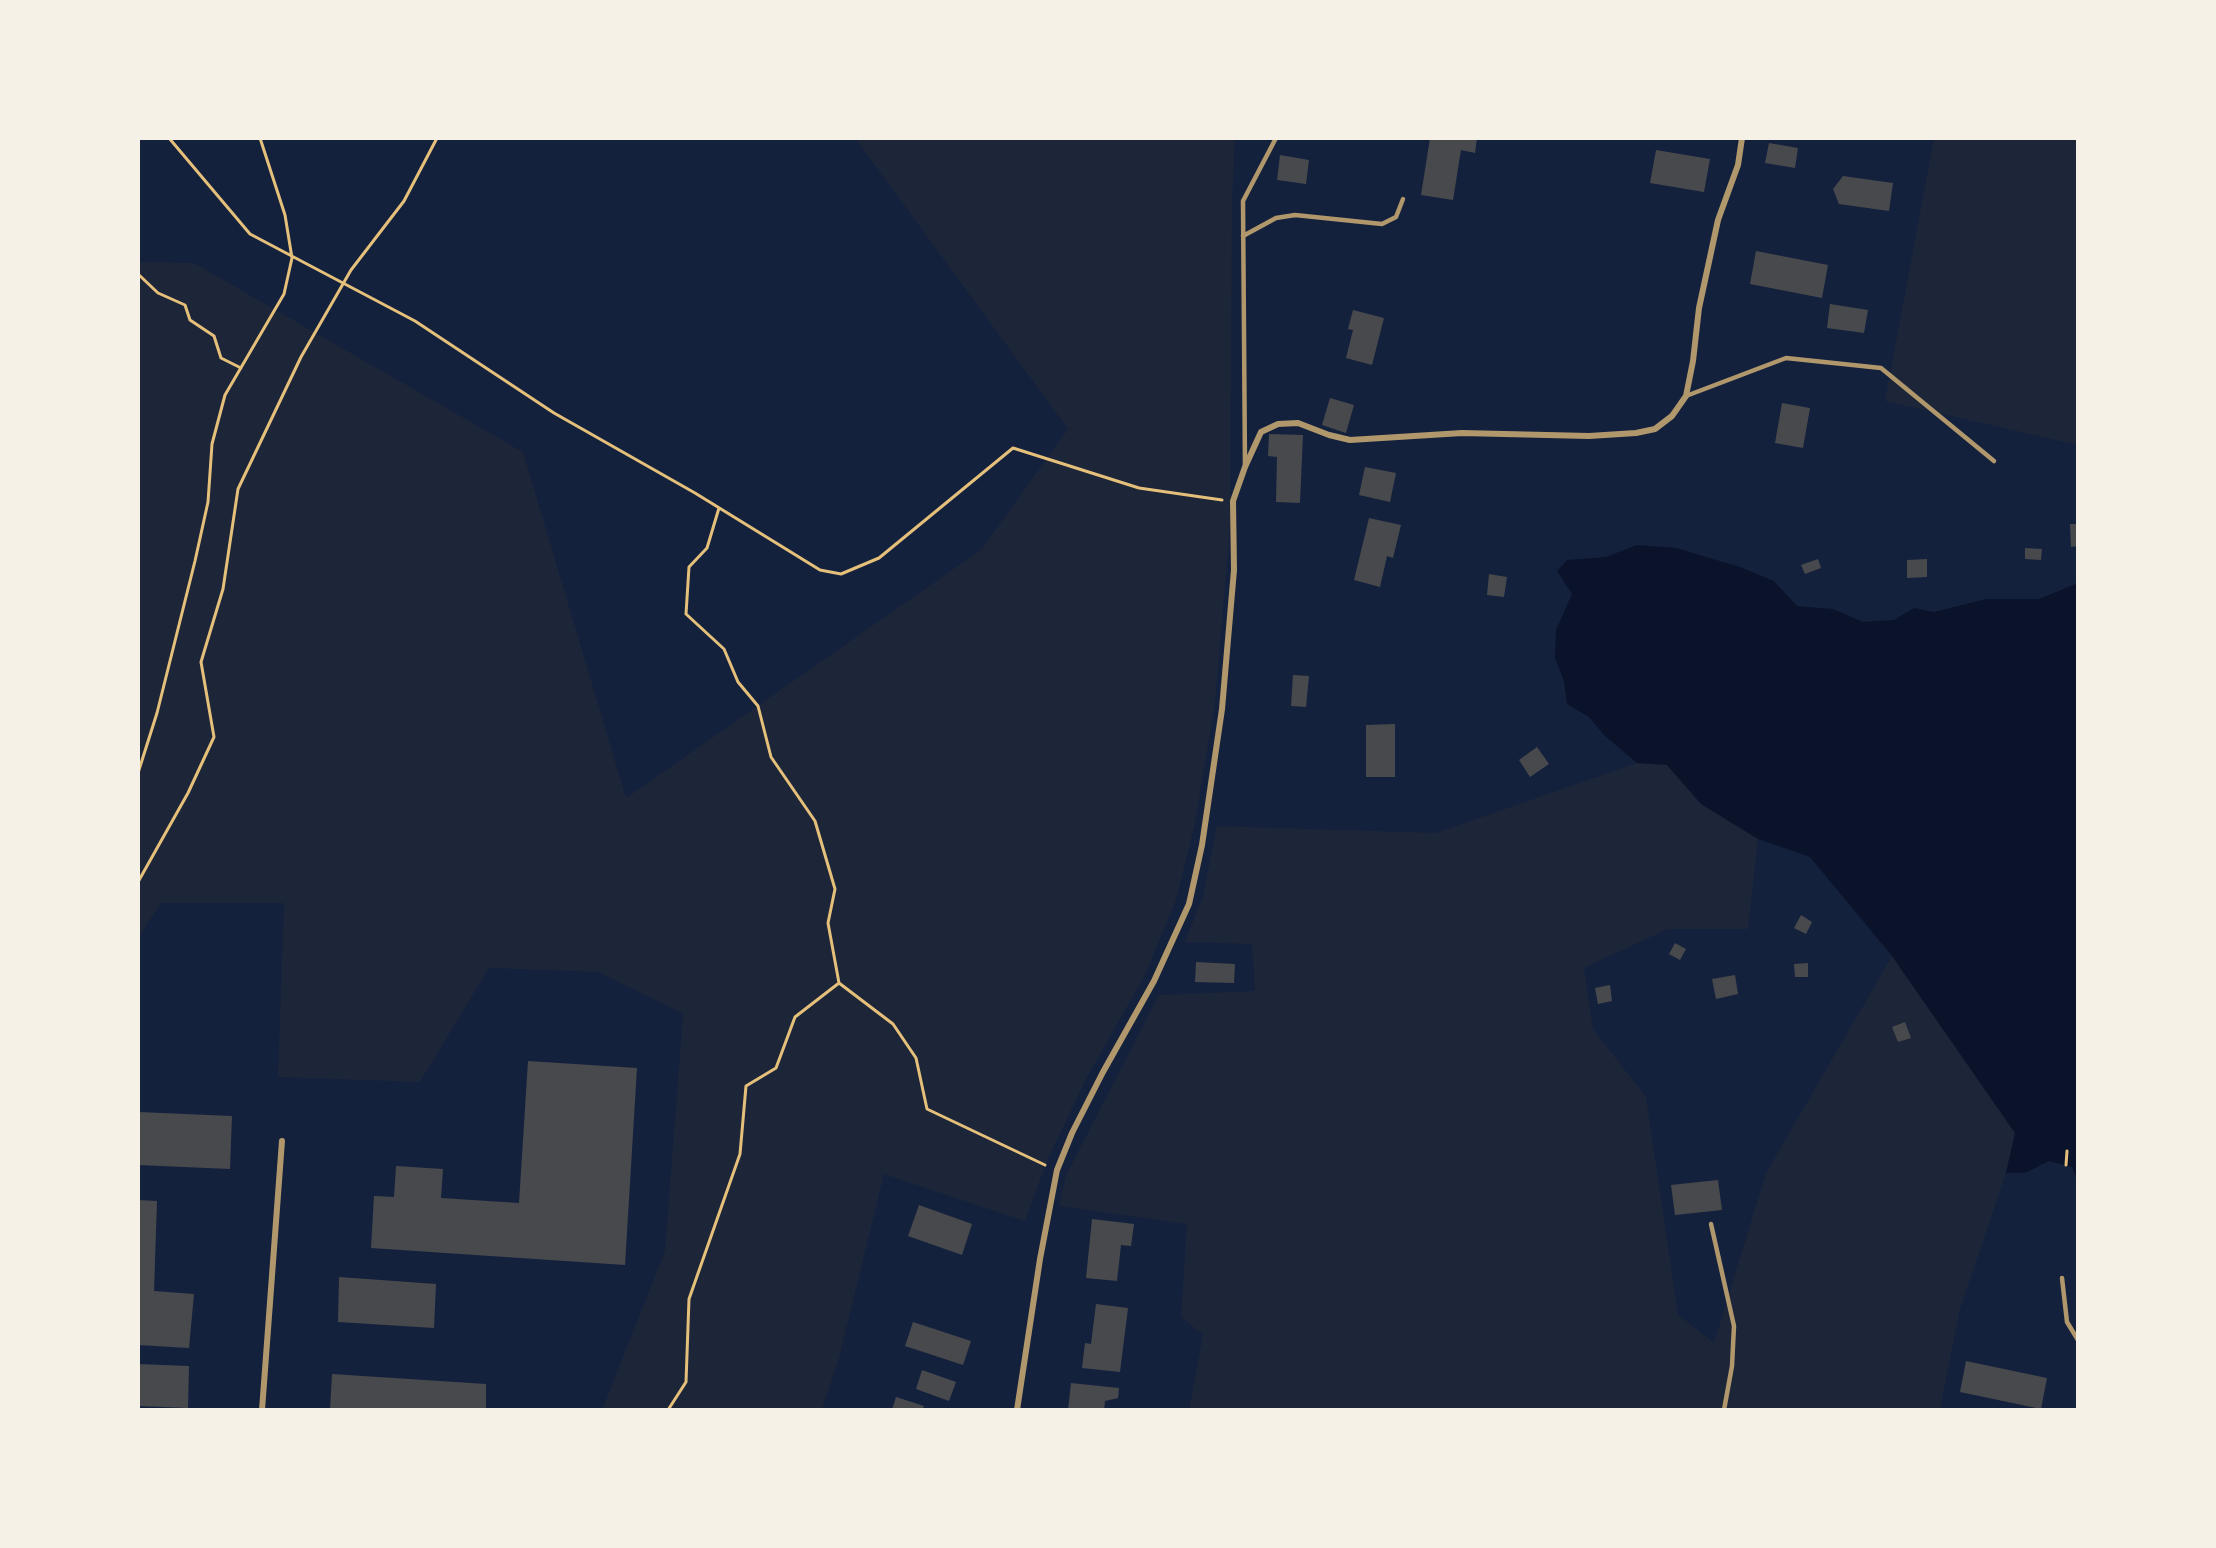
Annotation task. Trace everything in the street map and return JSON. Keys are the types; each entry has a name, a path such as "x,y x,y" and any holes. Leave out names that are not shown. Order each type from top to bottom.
{"street":[{"path":"1017,1410 1040,1259 1058,1170 1072,1133 1154,981 1189,904 1202,845 1222,709 1234,570 1233,501 1245,467 1262,432 1278,424 1298,423 1350,440 1462,433 1589,436 1655,429 1672,416 1686,396 1694,361 1699,308 1718,220 1738,165 1742,138"},
{"path":"262,1410 282,1141"}],"lane":[{"path":"1245,467 1243,201 1276,138"},
{"path":"1243,236 1276,218 1295,215 1382,224 1396,217 1403,199"},
{"path":"1686,396 1786,358 1881,368 1994,460"},
{"path":"1711,1224 1734,1326 1732,1366 1724,1410"},
{"path":"2062,1278 2067,1322 2078,1340"}],"path":[{"path":"169,138 250,234 415,321 554,413 719,508 820,570 841,574 879,558 1013,448 1139,488 1233,501"},
{"path":"138,773 157,713 195,561 208,502 212,444 225,395 284,294 292,258 285,215 260,138"},
{"path":"138,882 188,793 214,737 201,662 223,590 238,489 301,357 351,270 404,201 437,138"},
{"path":"138,274 158,292 185,305 190,320 214,336 221,358 241,368"},
{"path":"719,508 707,548 689,567 686,614 723,649 738,682 758,706 771,757 815,821 835,889 828,923 839,982 893,1024 916,1058 927,1109 1058,1170"},
{"path":"668,1410 686,1382 689,1299 740,1154 746,1086 776,1068 795,1017 839,982"},
{"path":"2066,1165 2067,1151"}],"shaded area":[{"path":"855,138 1235,138 1232,203 1230,526 1215,703 1195,823 1176,900 1145,975 1087,1077 1047,1161 1025,1221 884,1174 839,1358 822,1410 602,1410 665,1251 683,1014 598,972 489,968 420,1082 278,1077 284,903 161,903 138,938 138,262 194,263 523,452 626,798 982,549 1068,429"},
{"path":"1934,138 2078,138 2078,445 1885,401"},
{"path":"1637,545 1676,548 1740,567 1774,581 1797,606 1833,609 1863,622 1894,620 1914,608 1934,612 1986,599 2039,599 2078,583 2078,1182 2072,1167 2049,1161 2025,1173 2006,1173 2015,1133 1892,956 1810,857 1758,839 1701,804 1667,765 1637,763 1605,736 1589,717 1567,704 1564,681 1555,658 1556,630 1572,594 1557,571 1567,560 1606,557"},
{"path":"1637,763 1667,765 1701,804 1758,839 1748,929 1668,929 1584,968 1593,1029 1646,1097 1678,1315 1714,1343 1766,1173 1892,956 2015,1133 2006,1173 1960,1309 1940,1410 1189,1410 1203,1335 1181,1317 1187,1224 1059,1206 1066,1175 1159,995 1255,991 1252,944 1185,942 1203,896 1217,826 1436,833"}],"building":[{"path":"1430,138 1477,138 1475,153 1461,150 1453,200 1421,195"},
{"path":"1769,143 1798,148 1795,168 1765,163"},
{"path":"1656,150 1710,159 1704,192 1650,183"},
{"path":"1280,155 1309,160 1306,184 1277,180"},
{"path":"1843,176 1893,183 1889,211 1839,204 1833,189"},
{"path":"1756,251 1828,265 1822,298 1750,284"},
{"path":"1830,304 1868,310 1864,333 1827,328"},
{"path":"1353,310 1384,318 1372,365 1346,358 1353,330 1348,329"},
{"path":"1330,398 1354,405 1346,433 1322,425"},
{"path":"1782,403 1810,408 1803,448 1775,443"},
{"path":"1269,434 1303,435 1300,503 1276,502 1277,457 1268,456"},
{"path":"1365,467 1396,473 1390,502 1359,495"},
{"path":"1369,518 1401,525 1393,558 1387,556 1380,587 1354,580"},
{"path":"2070,524 2078,524 2078,546 2071,547"},
{"path":"2025,548 2042,549 2041,560 2025,559"},
{"path":"1818,559 1821,568 1805,574 1801,565"},
{"path":"1927,559 1927,577 1907,578 1907,560"},
{"path":"1489,574 1507,577 1504,597 1487,595"},
{"path":"1293,675 1309,676 1306,707 1291,706"},
{"path":"1395,724 1395,777 1366,777 1366,725"},
{"path":"1537,747 1549,764 1530,777 1519,760"},
{"path":"1801,915 1812,922 1806,934 1794,928"},
{"path":"1675,943 1686,949 1680,960 1669,954"},
{"path":"1196,962 1235,964 1234,983 1195,982"},
{"path":"1808,963 1808,977 1795,977 1794,964"},
{"path":"1735,975 1738,994 1716,999 1712,979"},
{"path":"1610,985 1612,1001 1598,1004 1595,988"},
{"path":"1905,1022 1911,1038 1898,1042 1892,1027"},
{"path":"528,1061 637,1068 625,1265 371,1248 374,1196 394,1197 396,1166 443,1169 441,1198 519,1203"},
{"path":"138,1112 232,1116 230,1169 138,1165"},
{"path":"1718,1180 1722,1210 1675,1215 1671,1185"},
{"path":"138,1200 157,1201 154,1291 194,1294 189,1348 138,1345"},
{"path":"919,1205 972,1224 962,1255 908,1236"},
{"path":"1092,1219 1134,1224 1131,1246 1121,1245 1117,1281 1086,1278"},
{"path":"339,1277 436,1284 434,1328 338,1322"},
{"path":"1096,1304 1128,1308 1120,1372 1082,1368 1085,1343 1091,1344"},
{"path":"913,1322 971,1341 963,1365 905,1346"},
{"path":"1966,1361 2047,1378 2041,1409 1960,1392"},
{"path":"138,1364 189,1366 188,1408 138,1406"},
{"path":"922,1370 956,1382 949,1401 916,1389"},
{"path":"332,1374 486,1384 486,1410 330,1410"},
{"path":"1071,1383 1119,1388 1118,1398 1105,1401 1104,1410 1068,1410"},
{"path":"896,1397 924,1406 922,1410 892,1410"}]}
